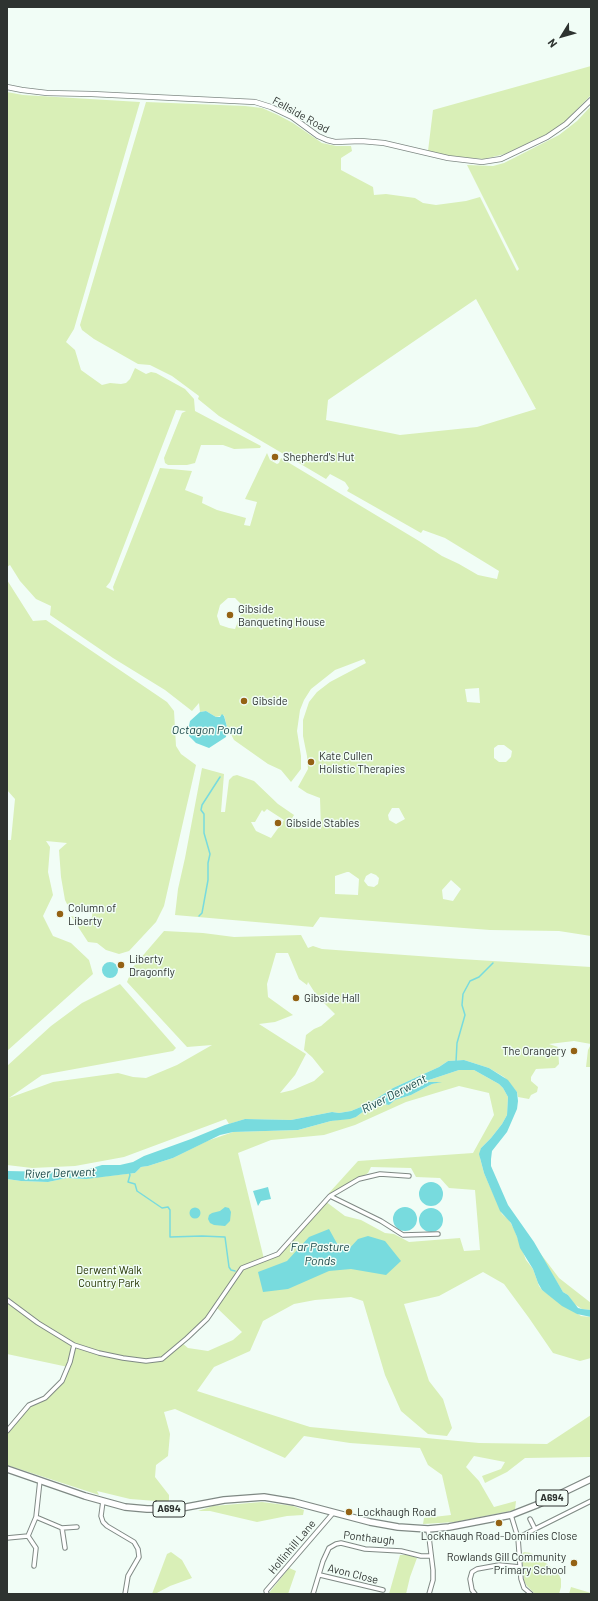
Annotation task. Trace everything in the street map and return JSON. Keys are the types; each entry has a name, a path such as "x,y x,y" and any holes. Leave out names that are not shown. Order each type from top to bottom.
{"main road":[{"name":"A694","path":"7,1469 125,1507 176,1509 230,1500 264,1497 294,1502 370,1522 398,1527 428,1529 449,1527 511,1515 591,1479"}],"street":[{"name":"Fellside Road","path":"7,87 46,93 255,102 271,107 292,117 318,136 334,142 361,141 384,143 448,158 482,162 501,159 547,137 566,124 591,100"},
{"path":"7,1300 73,1347 123,1358 146,1361 162,1359 187,1338 207,1318 242,1268 278,1254 330,1196 359,1179 380,1174 409,1176"},
{"path":"330,1196 381,1221 404,1235 438,1234"},
{"path":"7,1431 29,1405 45,1398 62,1382 70,1362 73,1347"},
{"path":"28,1536 36,1518 40,1480"},
{"path":"103,1501 101,1516 103,1522 134,1542 138,1549 139,1557 128,1576 125,1594"},
{"path":"518,1538 591,1501"},
{"name":"Hollinhill Lane","path":"267,1594 266,1591 334,1512"},
{"path":"511,1515 518,1538 520,1567 524,1588 531,1594"},
{"path":"36,1518 62,1528 77,1527"},
{"path":"530,1518 535,1529"},
{"path":"62,1528 65,1548"},
{"path":"428,1529 433,1580 429,1594"},
{"path":"7,1538 28,1536"},
{"path":"28,1536 36,1548 34,1566"},
{"name":"Ponthaugh","path":"313,1594 323,1561 329,1548 336,1544 341,1543 365,1549 401,1551 421,1556 431,1556"},
{"path":"475,1594 472,1590 470,1579 472,1572 477,1569 499,1566 520,1567"},
{"name":"Avon Close","path":"320,1575 383,1590"}],"green space":[{"path":"591,66 591,95 562,125 547,134 505,154 484,159 454,157 428,151 433,110"},
{"path":"7,92 23,95 140,102 74,329 66,342 75,350 81,370 102,385 110,383 126,383 130,379 135,368 146,374 151,372 156,373 185,389 194,399 195,411 261,446 260,448 234,449 223,445 201,445 195,463 187,465 168,465 165,463 164,458 182,413 186,411 176,410 110,582 106,587 114,591 113,587 160,468 192,471 185,490 203,497 202,503 217,510 246,518 244,525 250,526 257,502 245,499 267,453 270,460 277,464 281,458 442,556 478,575 497,579 499,571 445,538 423,530 421,533 347,491 349,488 345,482 330,474 326,479 219,416 198,399 199,396 172,376 150,365 138,364 94,339 82,330 80,325 146,102 262,108 293,123 322,143 336,146 351,146 352,151 341,158 341,170 373,187 374,195 386,194 415,198 423,203 436,205 466,201 480,197 517,271 519,269 467,165 493,166 504,163 559,135 577,121 591,106 591,936 559,931 490,930 320,917 313,927 175,915 178,889 202,768 224,774 221,812 225,812 229,780 233,776 237,775 254,781 278,804 294,815 289,823 321,829 320,798 307,793 298,787 308,769 303,736 303,720 309,702 317,692 330,682 366,663 364,659 335,670 311,689 304,700 300,710 297,731 301,756 301,769 291,782 281,770 268,764 234,740 227,727 224,715 216,717 206,711 200,712 199,703 192,711 165,690 113,658 50,615 51,606 36,599 20,581 10,565 7,567","holes":["476,299 536,409 477,427 400,435 326,420 328,400","228,598 235,598 241,604 243,609 235,629 220,625 217,616 220,605","479,688 480,703 467,702 465,689","498,745 504,745 512,751 511,757 506,762 499,762 494,758 494,748","392,808 399,808 405,819 396,824 389,820 388,815","267,809 284,820 271,838 256,831 251,822 255,822 262,810 264,812","349,872 359,879 358,895 335,894 335,876","371,873 379,878 378,884 374,887 368,886 364,881 366,876","451,880 461,889 453,901 443,899 442,890"]},
{"path":"7,580 33,621 46,620 167,702 174,711 176,746 181,754 196,765 164,906 156,922 129,951 119,954 106,950 97,943 88,942 71,916 88,920 92,917 93,906 80,910 67,904 65,900 61,877 59,850 67,843 46,841 50,847 48,872 53,895 43,916 53,936 71,943 89,960 93,974 7,1051 7,840 11,840 15,799 7,790"},
{"path":"164,931 203,933 234,937 301,935 308,948 313,946 322,949 591,967 591,1044 574,1041 549,1044 558,1047 559,1064 555,1068 536,1069 531,1077 531,1081 538,1087 537,1092 531,1095 529,1099 518,1097 517,1092 504,1077 489,1068 464,1060 448,1061 439,1067 393,1088 368,1104 351,1111 339,1113 332,1112 291,1120 245,1119 229,1124 226,1119 124,1157 75,1166 32,1168 7,1165 7,1066 51,1026 82,1003 120,984 176,1048 173,1051 42,1075 9,1098 53,1082 118,1073 133,1077 146,1078 177,1065 212,1045 187,1047 127,982 133,967","holes":["276,953 288,953 299,979 307,985 308,982 317,996 335,1014 321,1026 306,1035 304,1050 312,1057 324,1072 314,1081 293,1090 280,1093 295,1075 306,1054 259,1024 275,1022 293,1015 268,997 267,984"]},
{"path":"591,1044 591,1067 586,1067 588,1050"},
{"name":"Derwent Walk Country Park","path":"459,1070 474,1070 499,1084 508,1097 507,1115 491,1138 481,1148 480,1158 484,1173 502,1214 509,1220 514,1229 526,1260 533,1269 539,1286 542,1290 581,1316 591,1317 591,1358 580,1361 553,1353 504,1284 483,1272 439,1296 404,1304 429,1381 443,1399 452,1428 447,1436 428,1434 401,1411 385,1375 363,1301 351,1297 315,1300 294,1304 263,1321 250,1351 214,1367 197,1391 310,1427 479,1443 547,1444 591,1415 591,1457 525,1458 507,1472 485,1483 482,1476 501,1469 505,1462 474,1456 466,1467 479,1481 494,1507 516,1501 515,1510 455,1522 423,1524 424,1518 451,1515 442,1475 428,1465 420,1448 350,1443 304,1436 285,1458 175,1409 164,1412 170,1434 168,1456 156,1465 155,1477 169,1495 169,1502 130,1499 97,1491 99,1495 7,1465 7,1431 29,1405 45,1398 62,1382 68,1367 7,1354 7,1179 48,1182 67,1178 81,1179 135,1173 141,1167 173,1158 207,1141 233,1132 298,1130 331,1121 356,1117 364,1111 384,1104 389,1105 395,1100 411,1095 432,1084 440,1082 427,1081 429,1080","holes":["459,1086 489,1093 494,1115 473,1153 358,1161 329,1193 330,1196 368,1173 371,1167 411,1168 416,1177 440,1178 449,1188 475,1190 480,1250 464,1251 460,1238 409,1242 394,1234 385,1233 361,1220 345,1216 325,1201 278,1254 264,1259 238,1153 271,1140 324,1135 355,1125 406,1102","216,1307 242,1332 233,1340 208,1351 188,1348 182,1343"]},
{"path":"537,1249 559,1278 591,1303 591,1310 582,1309 574,1304 568,1295 563,1292"},
{"path":"262,1502 293,1506 304,1510 303,1515 287,1516 257,1522 210,1511 198,1511 213,1506"},
{"path":"171,1552 182,1560 192,1578 152,1594 167,1554"},
{"path":"524,1552 531,1553 541,1559 558,1573 561,1579 559,1594 535,1594 527,1586 524,1581 522,1554"},
{"path":"400,1555 409,1555 417,1558 406,1594 389,1594"},
{"path":"289,1568 296,1571 288,1594 269,1593"},
{"path":"571,1587 591,1593 591,1594 569,1594"}],"water":[{"name":"Octagon Pond","path":"206,711 216,717 220,717 222,714 227,727 226,737 209,748 196,743 189,736 188,731 190,721 200,712"},
{"path":"107,962 113,962 118,967 116,976 113,978 107,978 102,973 102,967"},
{"name":"River Derwent","path":"464,1060 489,1068 508,1080 517,1092 517,1109 507,1132 492,1151 491,1166 508,1205 534,1242 563,1292 568,1295 578,1308 591,1310 591,1317 577,1314 562,1306 542,1290 533,1269 520,1248 511,1223 500,1211 484,1173 479,1154 481,1148 491,1138 507,1115 508,1097 499,1084 474,1070 459,1070 429,1080 427,1081 428,1082 442,1082 432,1084 411,1095 395,1100 389,1105 384,1104 364,1111 356,1117 350,1119 331,1121 298,1130 233,1132 220,1135 173,1158 141,1167 135,1173 86,1179 67,1178 48,1182 7,1179 7,1171 55,1172 89,1169 102,1165 120,1165 133,1162 144,1156 225,1125 245,1119 291,1120 332,1112 339,1113 351,1111 368,1104 393,1088 439,1067 448,1061"},
{"path":"426,1182 436,1182 443,1189 443,1199 436,1206 426,1206 419,1199 419,1189"},
{"path":"268,1187 271,1199 261,1201 258,1206 253,1191"},
{"path":"195,1207 199,1209 201,1213 199,1217 195,1219 191,1217 189,1213 191,1209"},
{"path":"225,1207 229,1208 231,1212 230,1221 225,1226 210,1223 208,1219 209,1215 220,1211"},
{"path":"400,1207 410,1207 417,1214 417,1224 410,1231 400,1231 393,1224 393,1214"},
{"path":"426,1208 436,1208 443,1215 443,1225 436,1232 426,1232 419,1225 419,1215"},
{"name":"Far Pasture Ponds","path":"329,1229 340,1249 347,1251 358,1239 368,1236 385,1241 401,1261 386,1275 351,1269 329,1271 288,1289 263,1292 258,1272 287,1261 309,1237"}],"waterway":[{"path":"199,916 202,913 208,880 208,863 210,854 204,833 204,814 201,810 202,805 220,777"},
{"path":"456,1062 457,1043 465,1015 462,1005 463,994 470,981 479,977 493,963"},
{"path":"129,1172 130,1175 128,1182 135,1184 137,1191 162,1208 168,1207 170,1210 170,1237 225,1237 229,1267 231,1270 235,1271"}],"place":[{"name":"Shepherd's Hut","path":"275,457"},
{"name":"Gibside Banqueting House","path":"230,615"},
{"name":"Gibside","path":"244,701"},
{"name":"Kate Cullen Holistic Therapies","path":"311,762"},
{"name":"Gibside Stables","path":"278,823"},
{"name":"Column of Liberty","path":"60,914"},
{"name":"Liberty Dragonfly","path":"121,965"},
{"name":"Gibside Hall","path":"296,998"},
{"name":"The Orangery","path":"574,1051"},
{"name":"Lockhaugh Road","path":"349,1512"},
{"name":"Lockhaugh Road-Dominies Close","path":"499,1523"},
{"name":"Rowlands Gill Community Primary School","path":"574,1563"}]}
